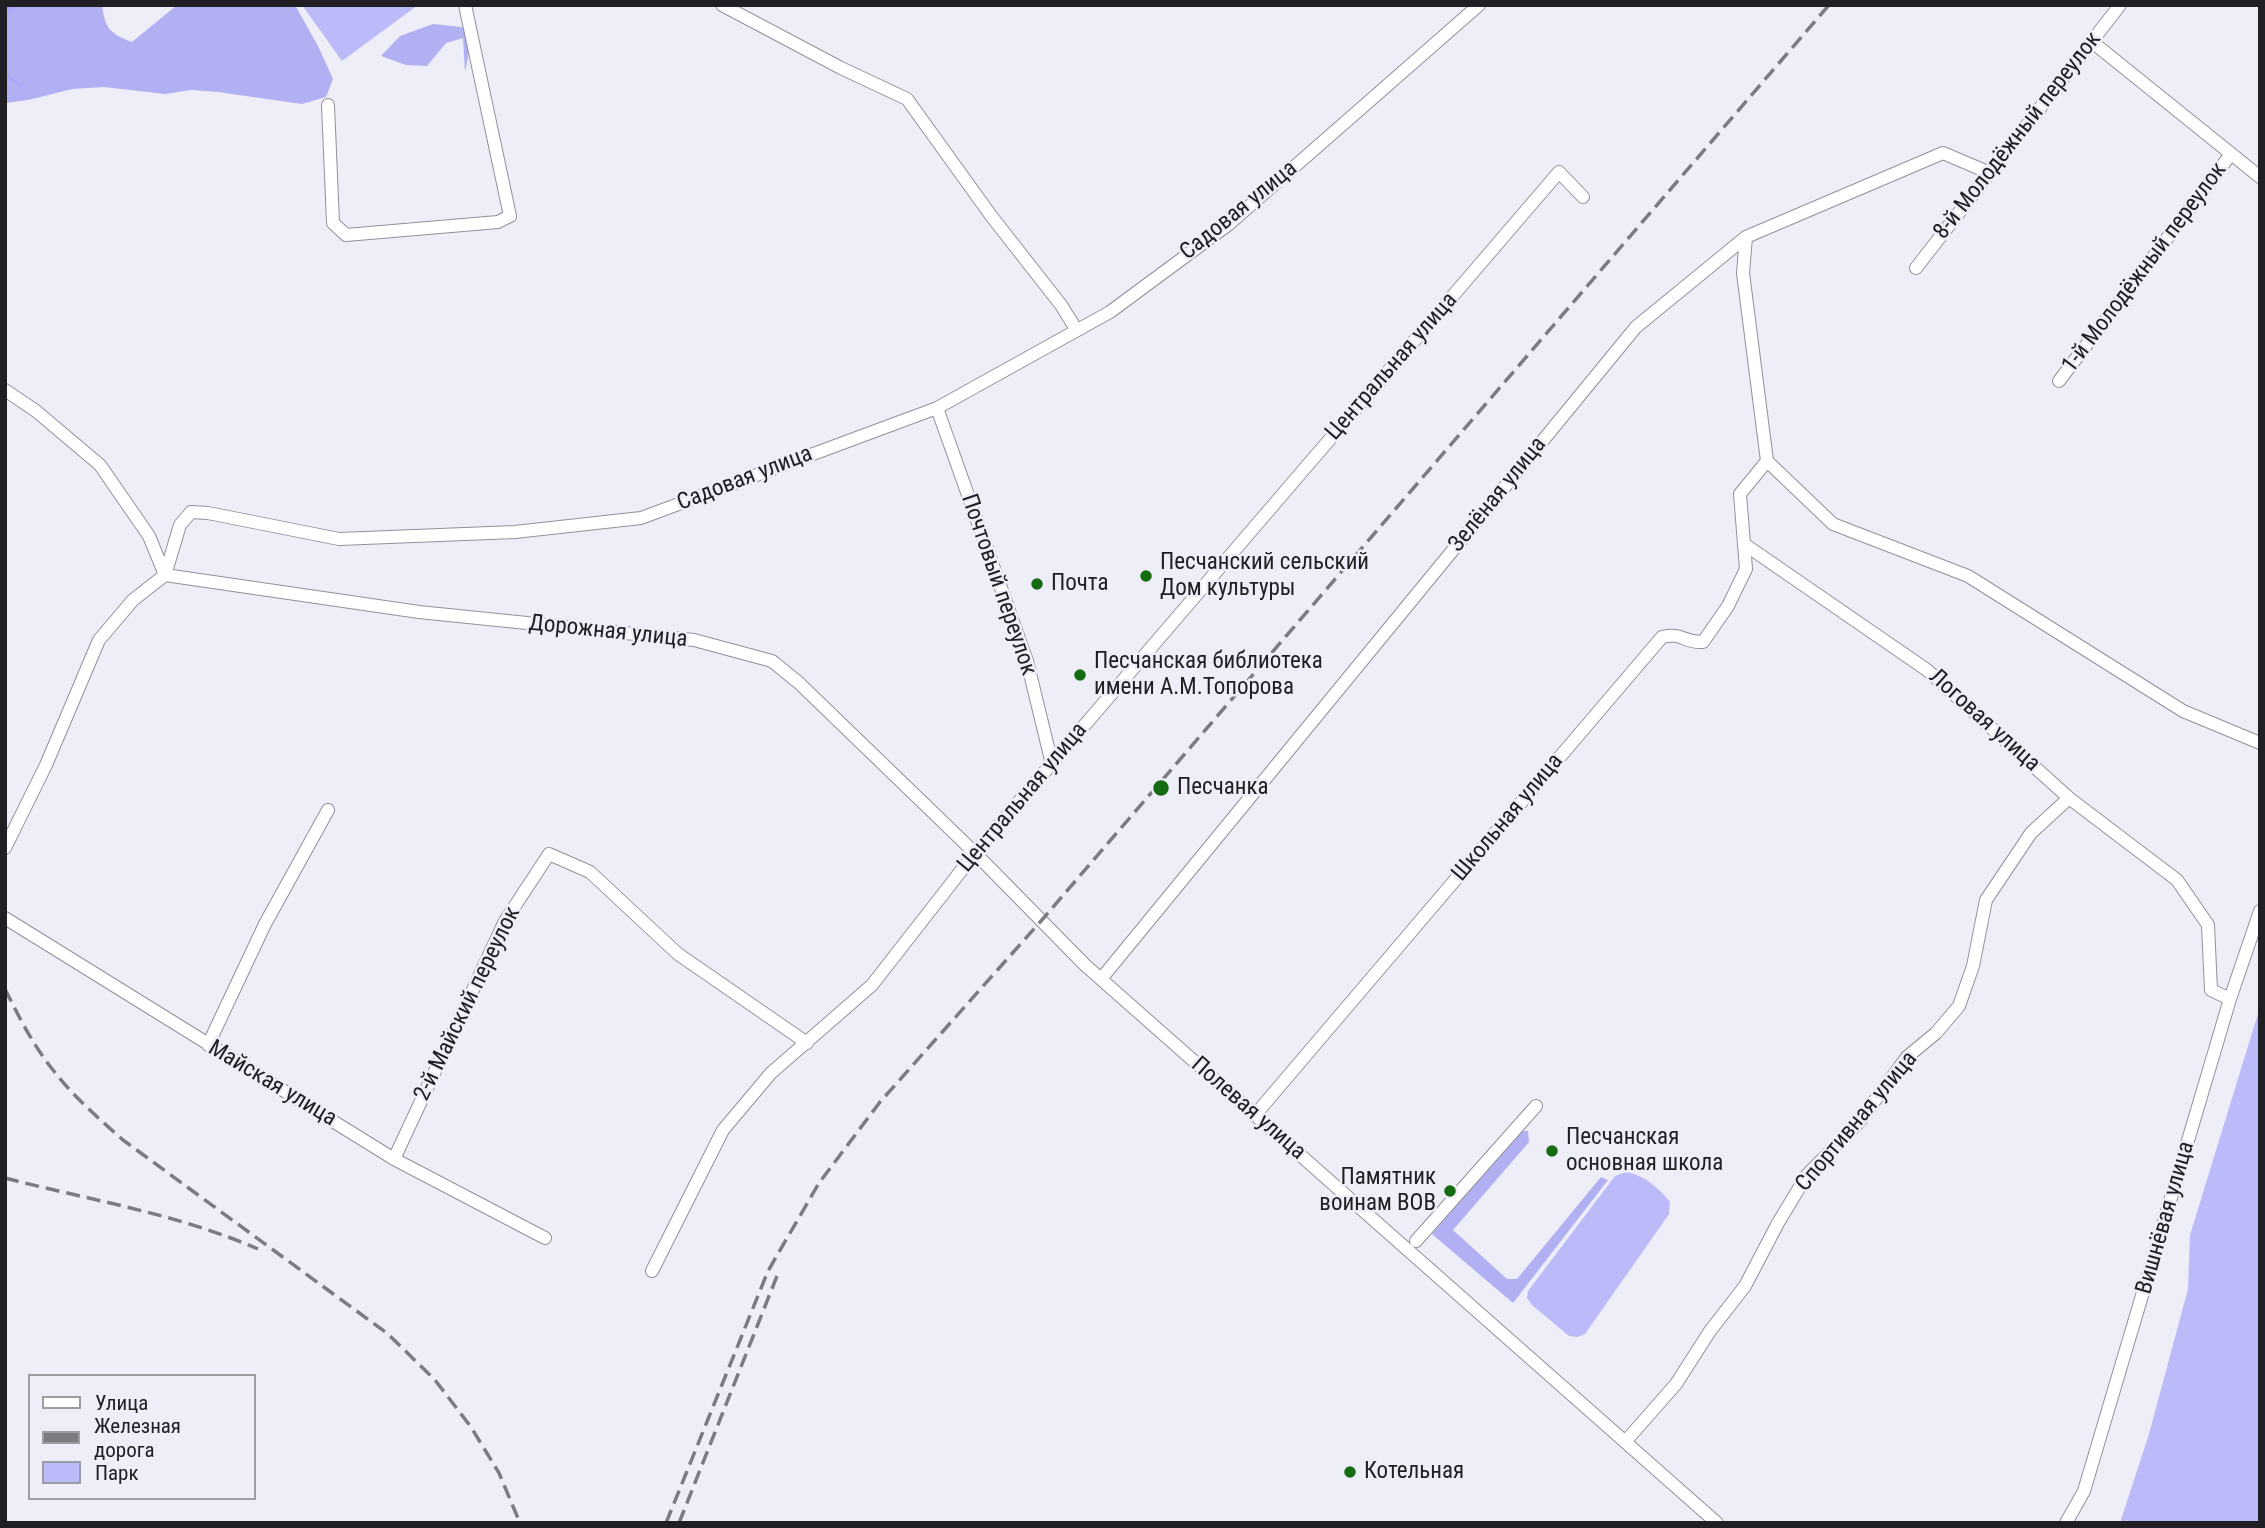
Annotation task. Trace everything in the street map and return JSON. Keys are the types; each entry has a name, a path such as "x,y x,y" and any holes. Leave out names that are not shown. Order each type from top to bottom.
{"street":[{"path":"328,104 333,223 346,235 498,222 510,216 465,5"},
{"path":"722,5 841,68 907,99 992,217 1061,305 1076,329"},
{"name":"Садовая улица","path":"166,575 180,525 191,512 339,539 515,532 641,518 937,408 1110,312 1229,223 1479,5"},
{"name":"8-й Молодёжный переулок","path":"1916,268 2120,5"},
{"path":"2091,41 2260,177"},
{"name":"Зелёная улица","path":"1101,979 1636,327 1746,237 1942,153 1990,173"},
{"name":"1-й Молодёжный переулок","path":"2060,381 2231,154"},
{"name":"Центральная улица","path":"652,1271 723,1130 771,1073 872,985 975,853 1559,172 1583,197"},
{"path":"1746,237 1743,273 1767,461 1833,524 1968,576 2183,711 2260,743"},
{"path":"1725,255 1743,273"},
{"path":"5,390 36,411 100,465 149,536 166,575 133,600 99,640 46,765 5,848"},
{"name":"Почтовый переулок","path":"937,408 1027,661 1052,764"},
{"path":"1744,544 1740,494 1767,461"},
{"name":"Логовая улица","path":"1744,544 1927,670 2069,798 2177,880 2208,925 2211,990 2230,999"},
{"name":"Школьная улица","path":"1255,1115 1662,637 1675,634 1693,642 1703,642 1728,606 1746,569 1744,544"},
{"name":"Дорожная улица","path":"166,575 419,611 694,640 772,661 799,683 975,853"},
{"name":"Спортивная улица","path":"1625,1442 1676,1384 1710,1331 1745,1286 1807,1175 1859,1122 1907,1057 1936,1033 1959,1006 1973,965 1986,900 2031,833 2069,798"},
{"path":"208,1045 265,924 328,810"},
{"name":"Полевая улица","path":"975,853 1101,979 1717,1523"},
{"name":"2-й Майский переулок","path":"394,1159 505,921 549,854 590,872 678,954 807,1043"},
{"name":"Вишнёвая улица","path":"2066,1523 2084,1491 2230,999 2260,911"},
{"name":"Майская улица","path":"5,918 394,1159 545,1238"},
{"path":"1416,1241 1536,1106"}],"green space":[{"path":"302,5 418,5 342,61"},
{"path":"2260,1007 2260,1523 2120,1523 2149,1434 2188,1289 2190,1235"},
{"path":"1626,1172 1645,1179 1661,1192 1670,1202 1669,1214 1585,1334 1578,1337 1569,1336 1532,1305 1527,1298 1528,1291 1615,1176"}],"shaded area":[{"path":"5,5 102,5 110,29 132,42 177,5 295,5 333,79 326,97 302,104 218,92 191,90 165,94 104,87 72,89 5,103"},
{"path":"433,24 462,27 471,43 465,72 463,38 446,43 427,66 406,65 381,56 400,36"},
{"path":"1520,1131 1528,1131 1529,1142 1453,1230 1507,1279 1517,1279 1601,1177 1608,1180 1513,1303 1432,1234"}],"waterway":[{"path":"5,74 21,86"}],"railway":[{"path":"666,1523 768,1271 819,1183 880,1102 1041,921 1829,5"},
{"path":"5,989 46,1060 69,1089 104,1123 123,1140 388,1334 435,1380 471,1427 499,1473 520,1523"},
{"path":"5,1178 165,1217 258,1249"},
{"path":"679,1523 777,1276"}],"place":[{"name":"Песчанский сельский Дом культуры","path":"1146,576"},
{"name":"Почта","path":"1037,584"},
{"name":"Песчанская библиотека имени А.М.Топорова","path":"1080,675"},
{"name":"Песчанка","path":"1161,788"},
{"name":"Песчанская основная школа","path":"1552,1151"},
{"name":"Памятник воинам ВОВ","path":"1450,1191"},
{"name":"Котельная","path":"1350,1472"}]}
